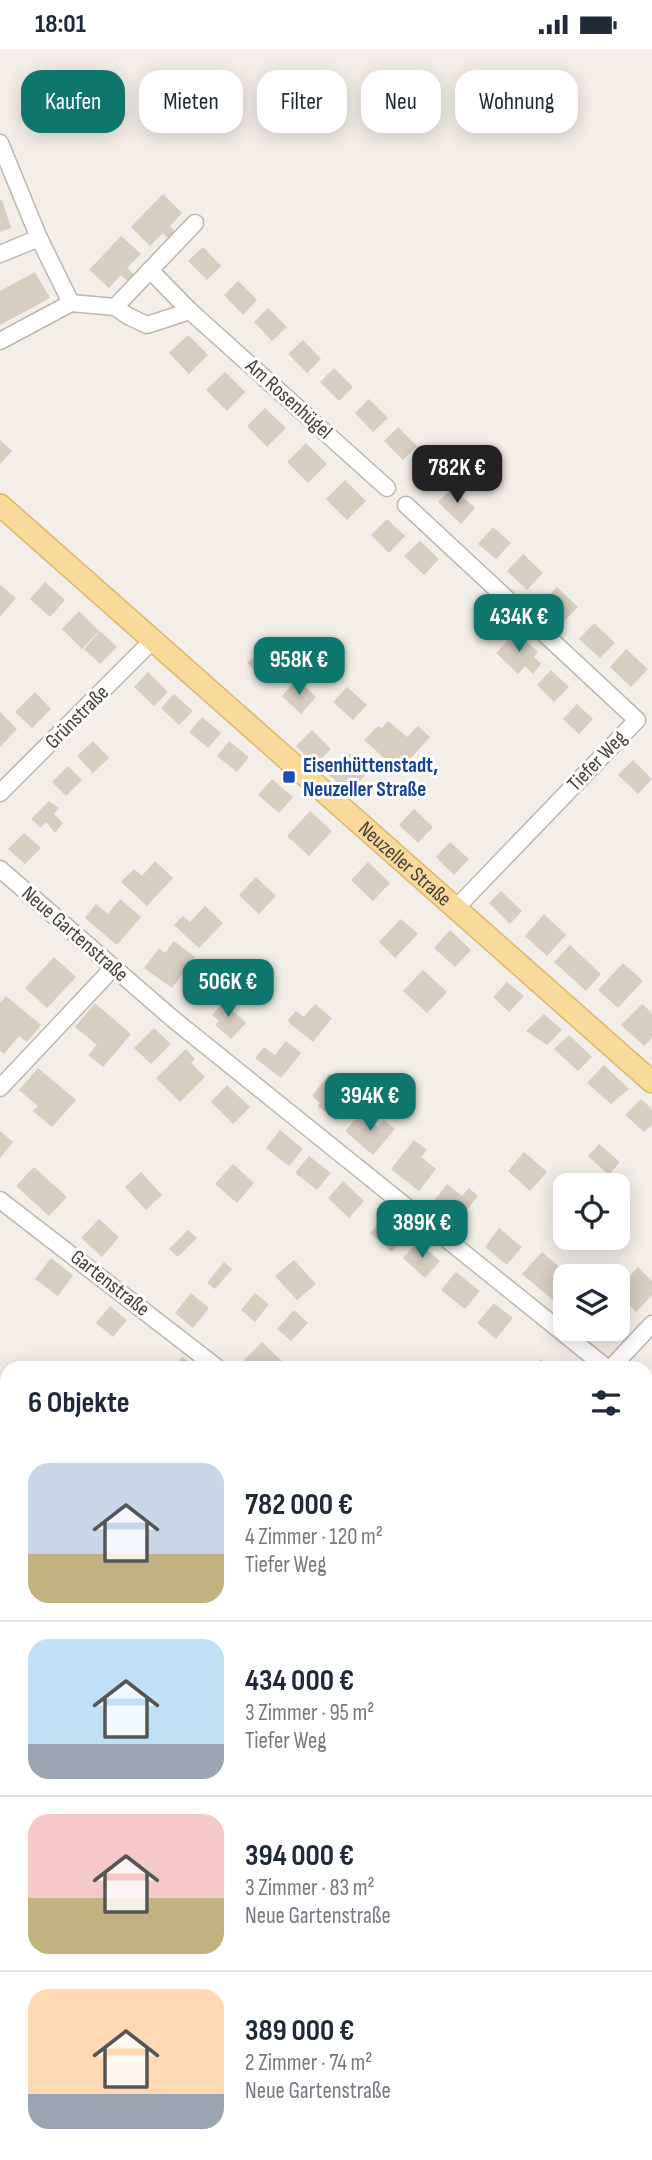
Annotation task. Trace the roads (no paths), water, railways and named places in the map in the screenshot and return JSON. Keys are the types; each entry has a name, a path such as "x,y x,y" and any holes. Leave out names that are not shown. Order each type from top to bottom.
{"main road":[{"name":"Neuzeller Straße","path":"0,505 652,1082"}],"street":[{"path":"0,143 4,169 71,303"},
{"path":"115,307 195,223"},
{"path":"0,254 38,238"},
{"name":"Am Rosenhügel","path":"150,270 190,311 387,488"},
{"path":"0,341 71,303 115,307 147,325 190,311"},
{"name":"Tiefer Weg","path":"407,505 637,720 455,909"},
{"name":"Grünstraße","path":"0,793 153,640"},
{"name":"Neue Gartenstraße","path":"0,869 192,1035 599,1361"},
{"path":"0,1087 113,968"},
{"name":"Gartenstraße","path":"0,1199 209,1361"},
{"path":"617,1361 652,1324"}],"place":[{"name":"Eisenhüttenstadt, Neuzeller Straße","path":"289,777"}]}
